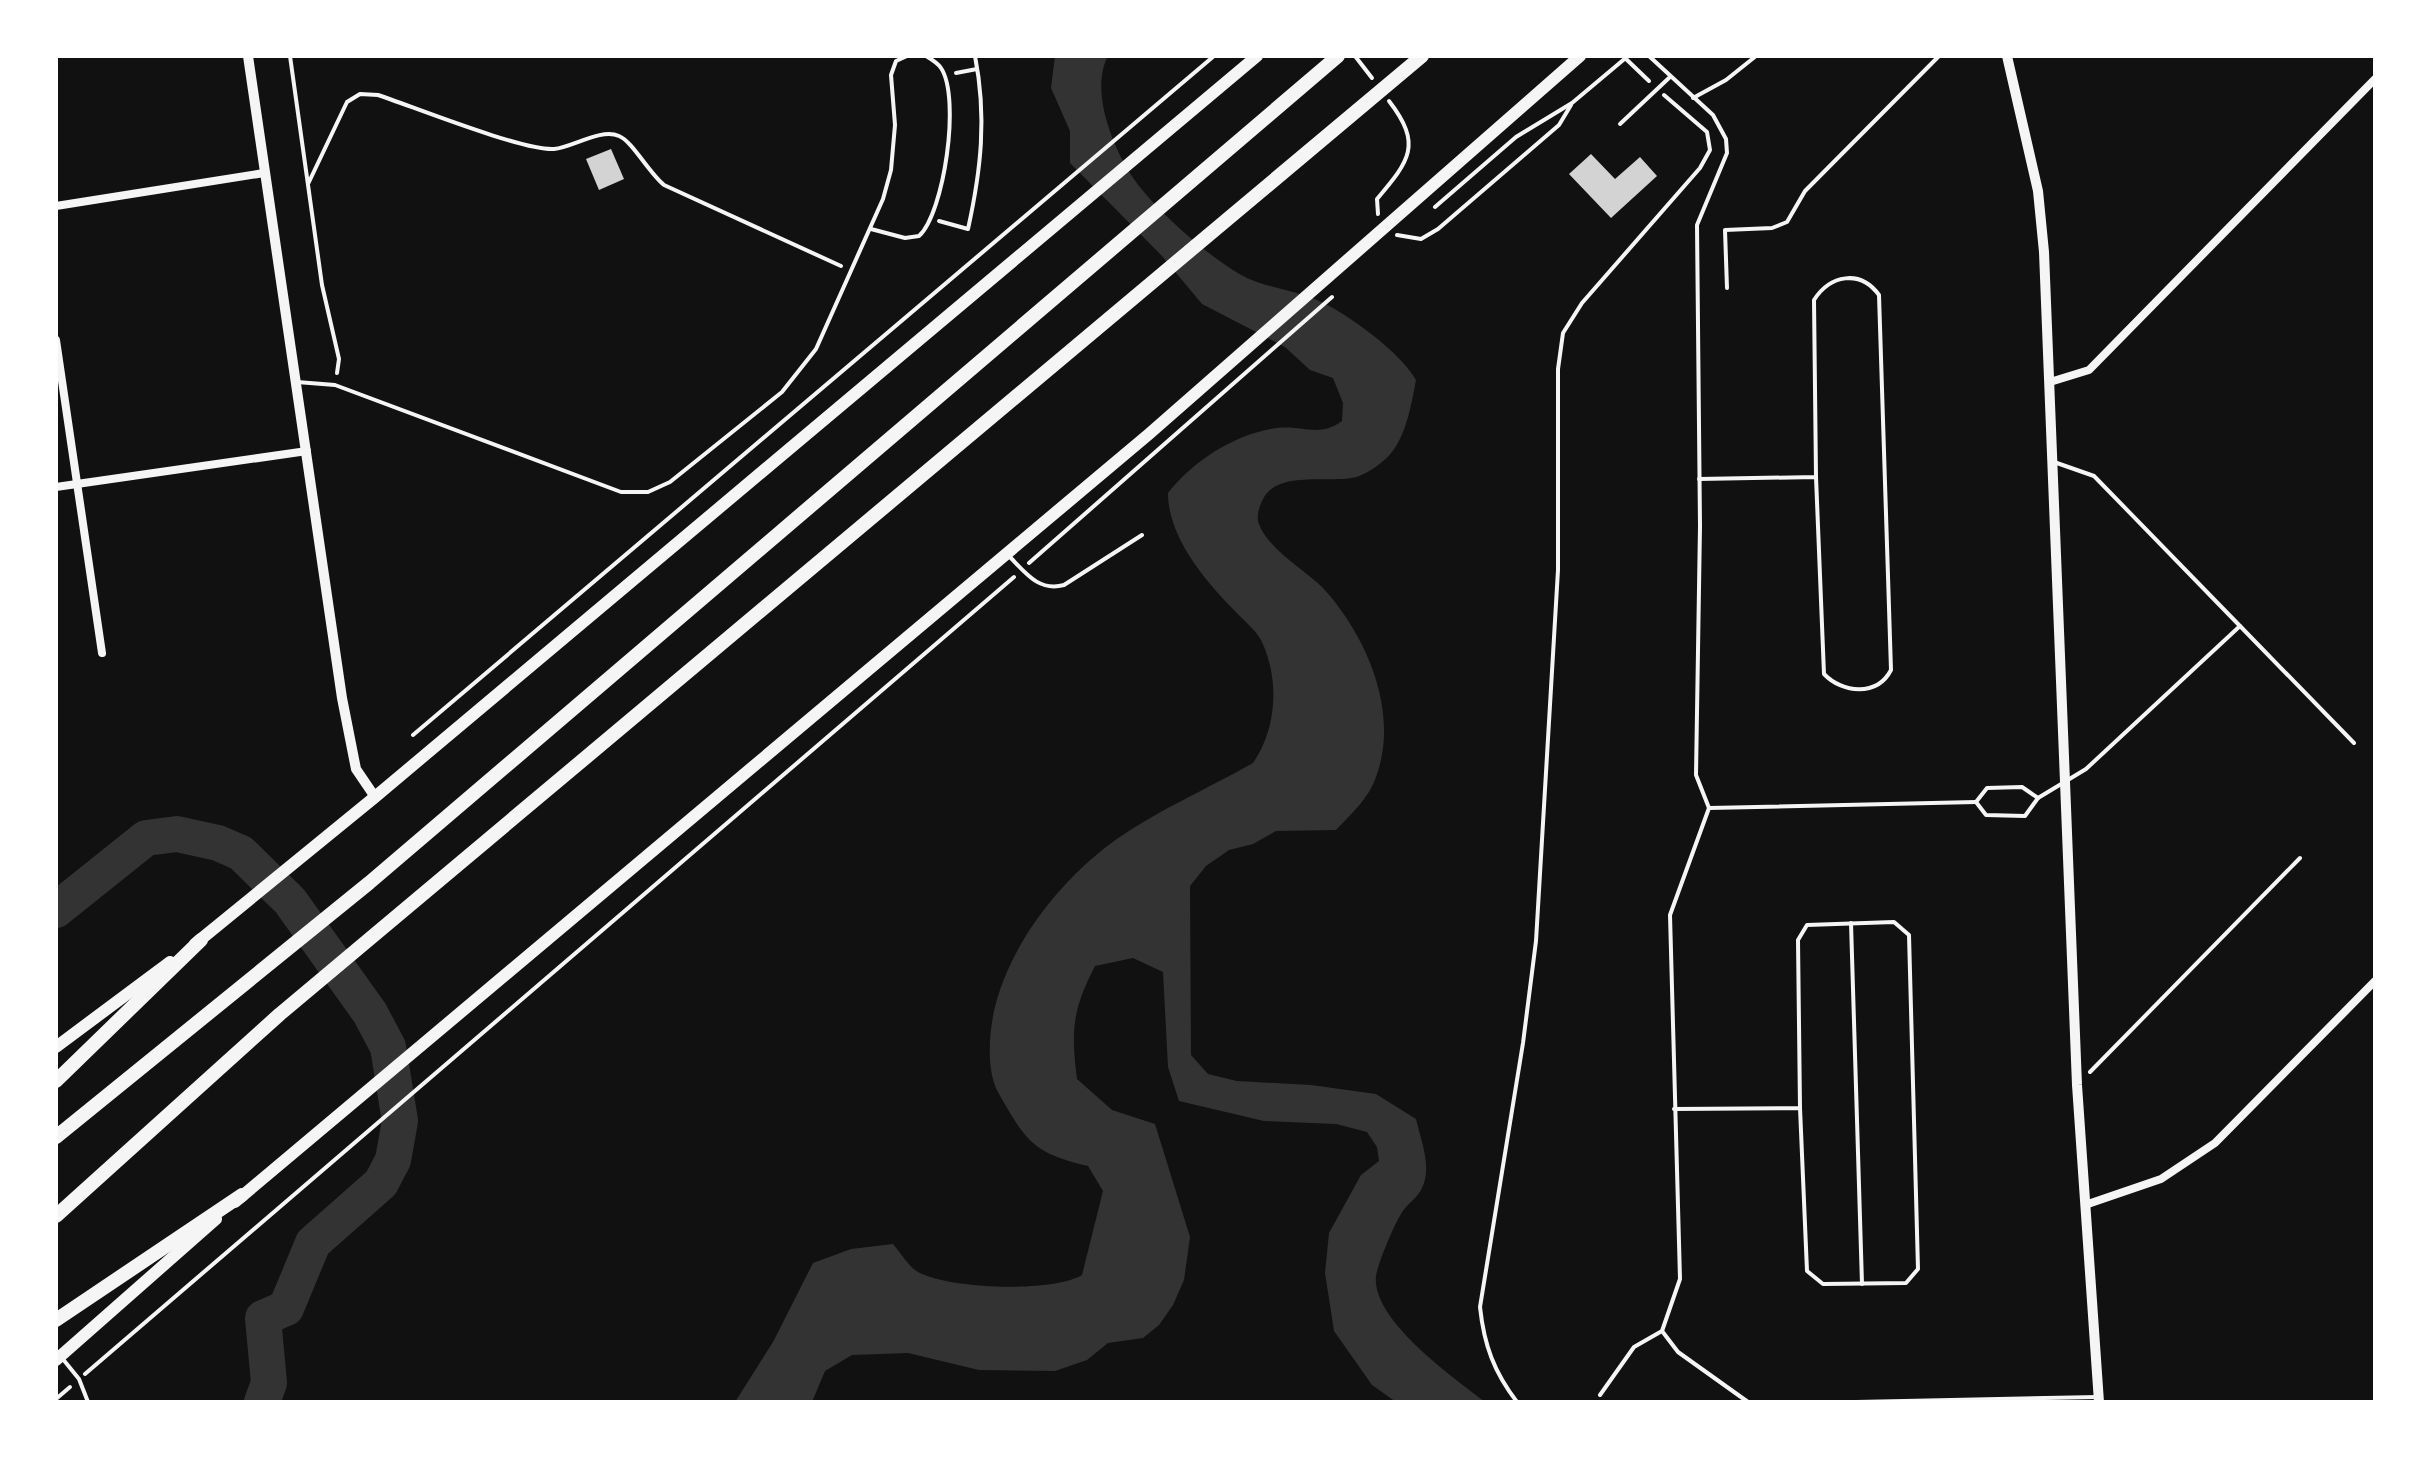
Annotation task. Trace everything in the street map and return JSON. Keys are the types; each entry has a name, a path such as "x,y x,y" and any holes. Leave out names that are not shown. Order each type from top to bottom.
{"highway":[{"path":"56,1137 369,883 1338,56"},
{"path":"56,1216 280,1014 1422,56"},
{"path":"56,1081 204,936"},
{"path":"56,1320 242,1195"}],"main road":[{"path":"56,1047 204,936 335,831 1257,56"},
{"path":"58,1358 242,1195 1149,434 1580,56"}],"street":[{"path":"248,56 352,753 360,778 375,797"},
{"path":"2007,56 2038,191 2050,382 2077,1085 2098,1400"},
{"path":"2050,382 2089,370 2375,79"},
{"path":"56,206 264,173"},
{"path":"56,340 102,653"},
{"path":"56,487 307,451"},
{"path":"2085,1205 2161,1179 2215,1143 2375,981"}],"lane":[{"path":"297,382 335,385 621,492 648,492 670,482 782,392 816,349 871,229 891,170 895,125 891,75 896,61 907,56"},
{"path":"871,229 905,238 919,236 933,219 947,158 949,113 945,76 940,65 926,56"},
{"path":"1600,1395 1634,1347 1662,1331 1680,1279 1670,915 1709,808 1696,775 1699,479 1697,225 1727,153 1721,126 1649,56"},
{"path":"1693,98 1726,80 1756,56"},
{"path":"1620,124 1670,77"},
{"path":"1858,278 1868,282 1879,295 1880,310 1891,670 1886,680 1874,686 1861,689 1835,685 1824,674 1816,477 1814,300 1826,284 1836,279 1858,278"},
{"path":"2052,461 2094,476 2354,743"},
{"path":"1699,479 1816,477"},
{"path":"1006,553 1039,585 1051,588 1064,585 1142,535"},
{"path":"1976,802 1986,815 2025,816 2038,798 2097,760 2240,626"},
{"path":"1976,802 1987,788 2022,787 2038,798"},
{"path":"1709,808 1976,802"},
{"path":"1894,922 1909,935 1918,1269 1906,1283 1823,1284 1807,1271 1800,1108 1798,940 1807,925 1894,922"},
{"path":"1851,923 1862,1284"},
{"path":"1674,1109 1800,1108"},
{"path":"1662,1331 1678,1352 1748,1402"},
{"path":"58,1358 79,1379 88,1402"},
{"path":"1856,1402 2098,1400"}],"path":[{"path":"290,56 322,285 339,359 335,385"},
{"path":"933,219 968,229 984,137 975,56"},
{"path":"413,735 1214,56"},
{"path":"1727,288 1725,230 1772,228 1787,222 1805,191 1939,56"},
{"path":"1434,208 1516,137 1572,103 1626,57 1657,89 1707,132 1710,150 1700,168 1582,303 1563,333 1558,369 1558,570 1536,941 1523,1043 1480,1307 1483,1340 1498,1378 1517,1402"},
{"path":"945,76 977,69"},
{"path":"308,184 347,102 360,94 378,95 519,142 552,149 607,135 619,136 632,147 648,172 664,185 852,271"},
{"path":"1391,245 1412,227"},
{"path":"56,1399 1164,449 1336,293"},
{"path":"2077,1085 2300,858"}],"shaded area":[{"path":"1055,56 1108,56 1101,86 1112,138 1136,182 1187,235 1247,278 1312,298 1339,312 1398,357 1416,380 1402,435 1382,462 1356,477 1291,481 1279,485 1269,491 1260,506 1258,522 1270,542 1323,588 1339,607 1365,652 1381,702 1384,727 1382,752 1369,792 1336,830 1276,831 1253,844 1229,850 1206,866 1190,886 1191,1055 1208,1074 1237,1081 1311,1085 1376,1094 1416,1119 1426,1173 1419,1193 1401,1214 1387,1244 1376,1276 1378,1293 1400,1329 1485,1402 1396,1402 1372,1385 1334,1331 1325,1273 1329,1233 1361,1175 1379,1161 1377,1147 1367,1132 1336,1124 1264,1121 1179,1101 1168,1067 1163,972 1133,958 1095,966 1078,1009 1074,1047 1077,1079 1112,1110 1155,1124 1190,1237 1184,1280 1173,1305 1159,1325 1143,1338 1108,1343 1087,1360 1055,1371 979,1370 908,1353 852,1355 825,1371 812,1402 735,1402 773,1342 813,1263 851,1249 893,1244 918,1272 933,1278 976,1285 1048,1285 1082,1275 1103,1191 1088,1166 1055,1156 1033,1143 999,1094 990,1064 990,1042 1001,987 1023,940 1038,918 1090,860 1144,822 1253,763 1267,734 1273,687 1261,640 1189,555 1174,525 1168,493 1190,470 1231,442 1277,428 1318,430 1342,421 1343,403 1333,378 1310,370 1285,347 1202,304 1162,256 1070,163 1070,131 1051,88"}],"building":[{"path":"611,149 624,179 599,190 586,159"},
{"path":"1591,154 1615,179 1640,157 1657,176 1611,218 1569,174"}],"waterway":[{"path":"56,910 146,838 177,834 218,843 241,853 290,901 370,1013 388,1047 400,1121 393,1160 381,1183 313,1243 286,1308 263,1318 269,1383 262,1402"}]}
